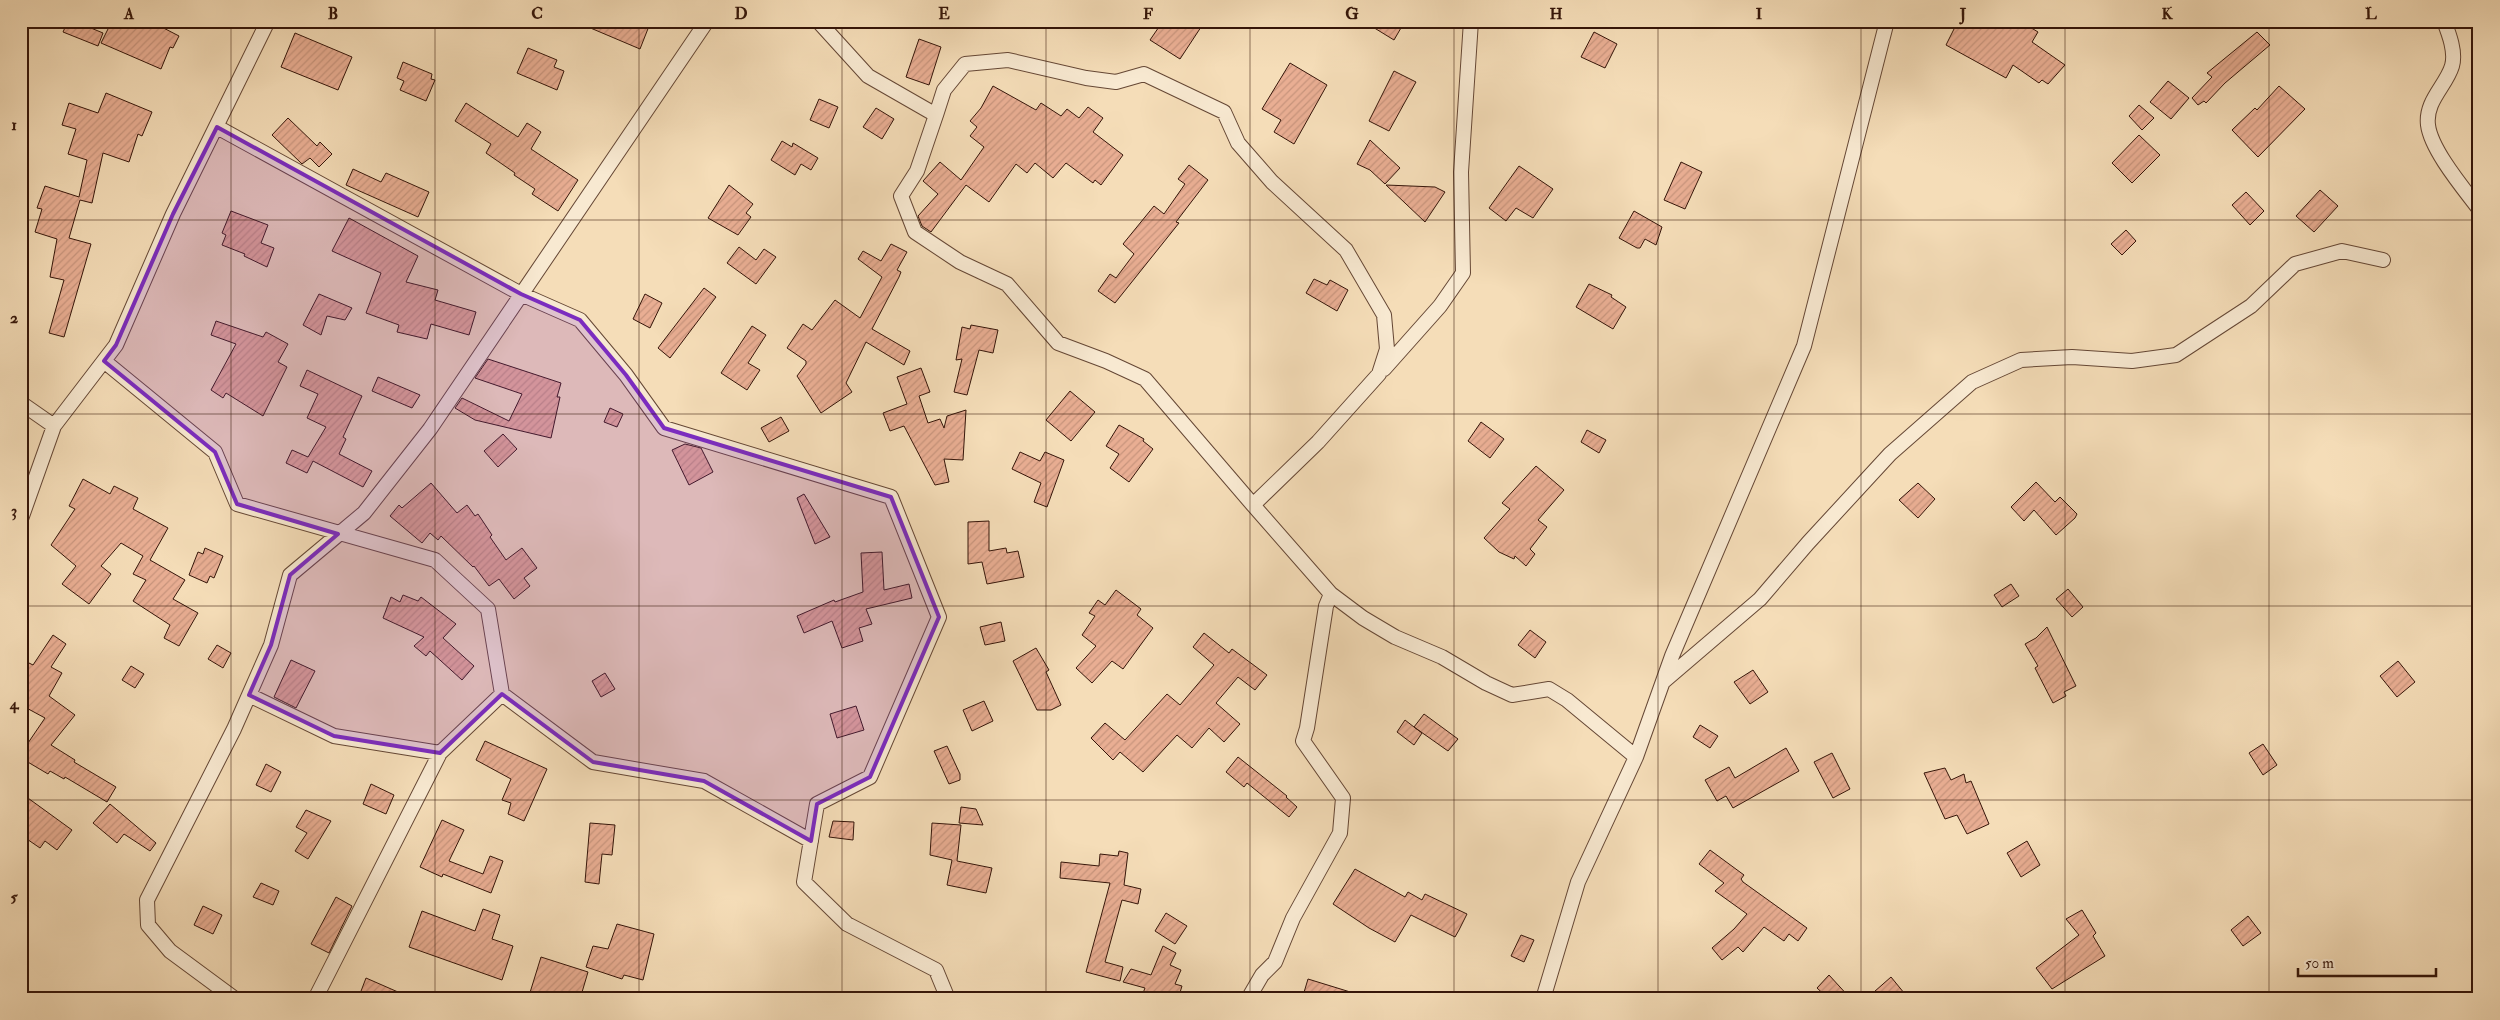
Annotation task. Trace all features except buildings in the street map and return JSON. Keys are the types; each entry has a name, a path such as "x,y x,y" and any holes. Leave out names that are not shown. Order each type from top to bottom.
{"street":[{"path":"21,519 54,426 116,345 172,214 217,127 268,21"},
{"path":"235,999 170,951 148,925 147,900 272,645 290,575 364,513 430,429 707,21"},
{"path":"818,21 868,76 936,115"},
{"path":"1253,505 1318,442 1440,306 1463,273 1461,172 1471,21"},
{"path":"1543,999 1578,882 1636,757 1662,683 1804,346 1887,21"},
{"path":"2444,21 2451,38 2452,65 2434,96 2428,124 2438,152 2479,209"},
{"path":"1379,374 1387,349 1384,315 1375,296 1346,250 1272,182 1238,143 1224,112 1144,74 1116,82 1086,78 1008,60 965,64 944,90 917,171 901,196 915,232 960,262 1006,284 1058,343 1106,361 1145,379 1331,594 1363,618 1395,637 1442,656 1486,684 1512,695 1550,689 1567,700 1636,757"},
{"path":"217,127 521,294 580,320 626,375 664,428 892,497 939,617 870,777 817,804 804,882 847,924 936,970 948,999"},
{"path":"1662,683 1760,599 1808,543 1890,454 1972,382 2021,360 2072,357 2132,361 2176,354 2251,306 2295,264 2342,251 2383,260"},
{"path":"104,361 215,452 236,504 436,560 488,609 502,694 593,762 704,781 811,841"},
{"path":"21,403 54,426"},
{"path":"1248,999 1262,975 1275,962 1293,918 1340,833 1343,798 1303,741 1308,728 1326,606 1331,594"},
{"path":"315,999 440,753 502,694"},
{"path":"249,695 334,736 440,753"}],"highlighted area":[{"path":"217,127 521,294 580,320 626,375 664,428 891,497 939,617 870,777 817,804 811,841 704,781 593,762 502,694 440,753 334,736 249,695 271,645 290,575 338,534 237,504 215,452 104,361 116,345 173,214"}]}
